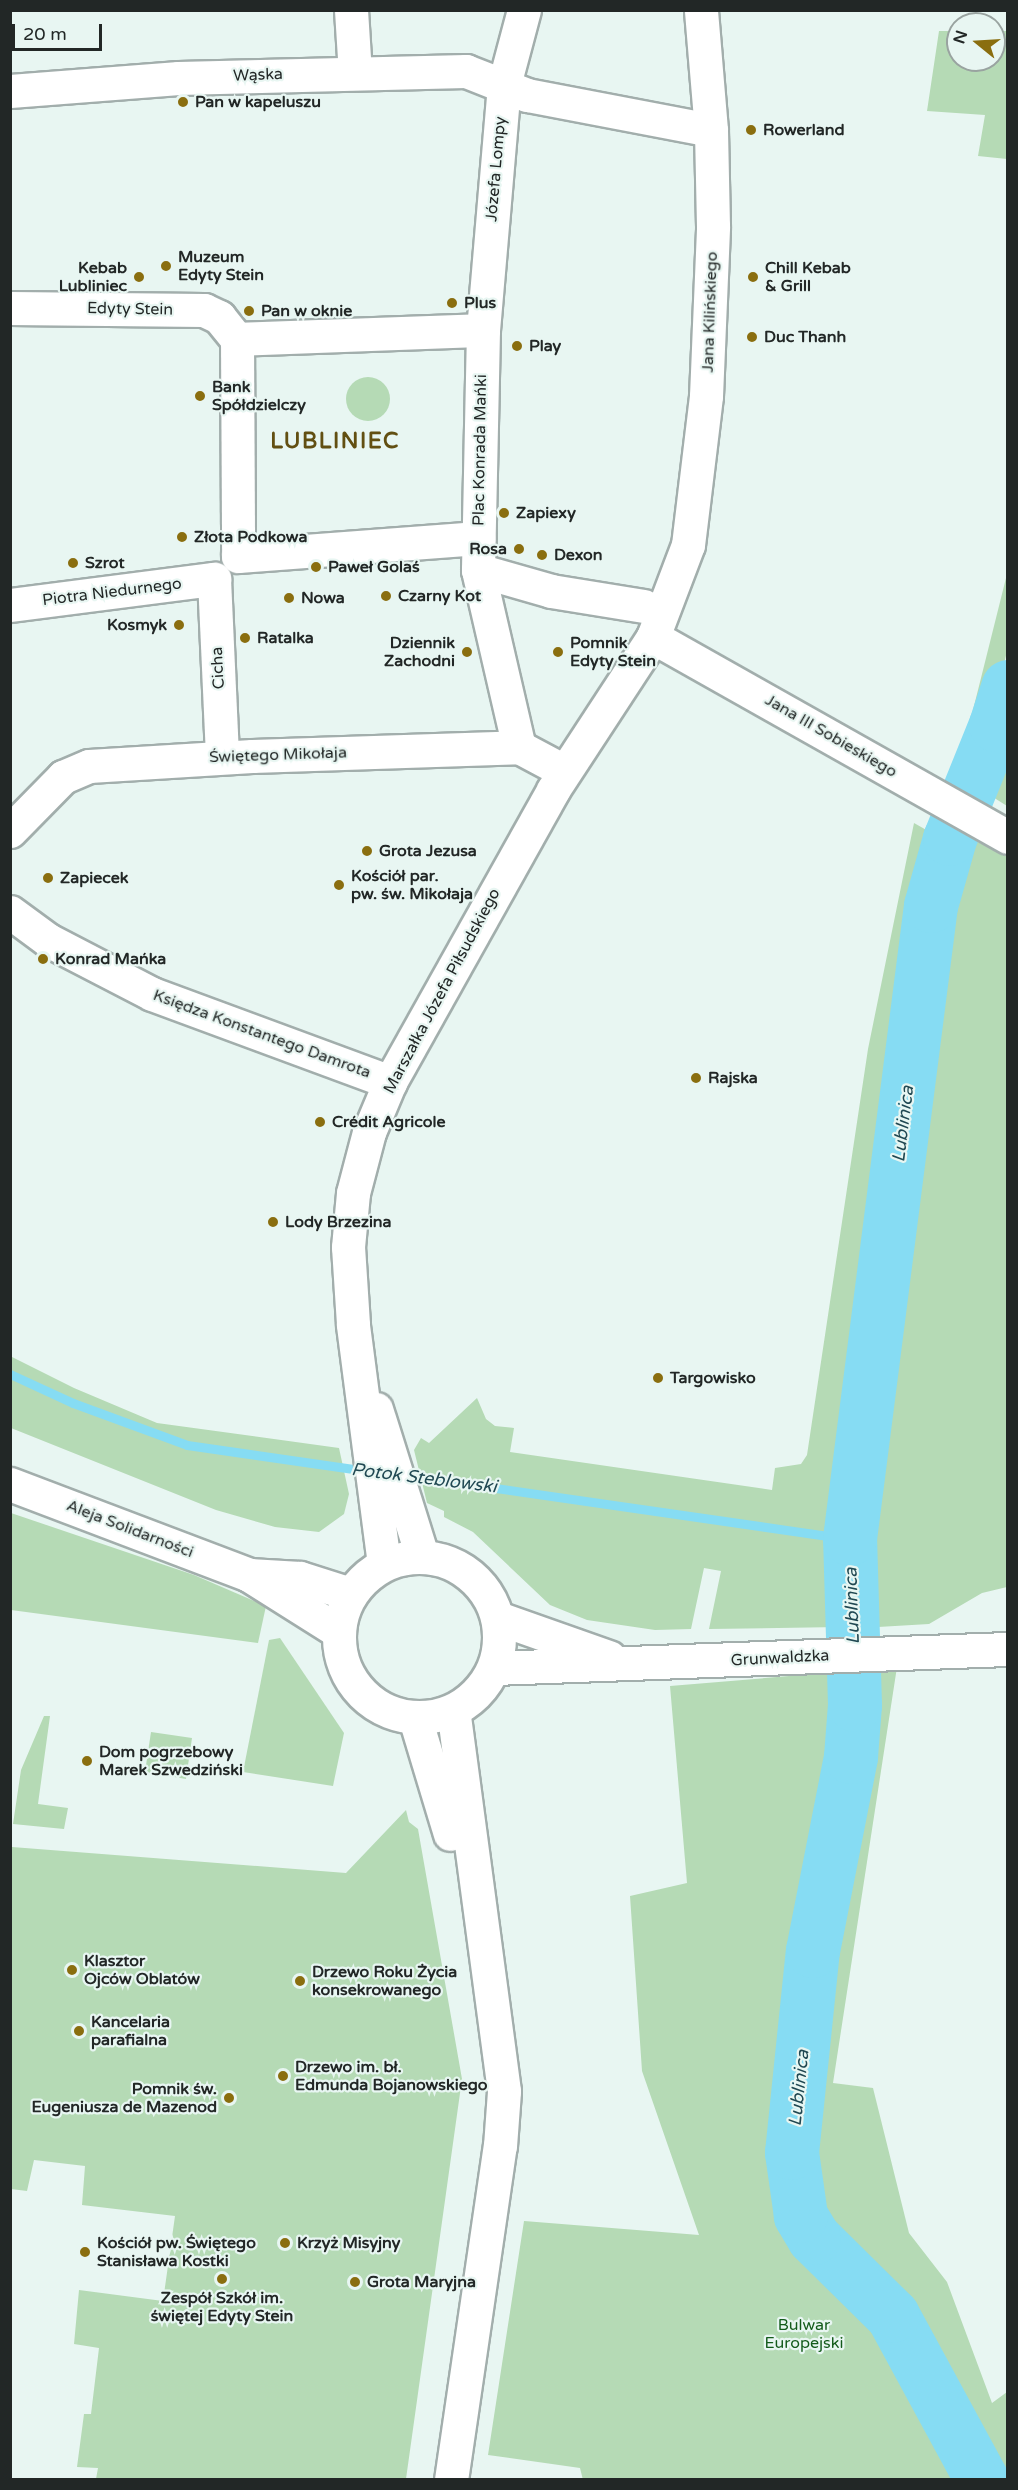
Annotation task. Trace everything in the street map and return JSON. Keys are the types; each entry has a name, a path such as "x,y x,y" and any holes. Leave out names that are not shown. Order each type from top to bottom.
{"street":[{"path":"351,10 355,73"},
{"name":"Józefa Lompy","path":"483,330 504,85 524,10"},
{"name":"Jana Kilińskiego","path":"564,771 655,618 688,545 706,396 712,226 711,130 700,10"},
{"name":"Wąska","path":"10,91 178,78 466,70 527,95 711,130"},
{"name":"Edyty Stein","path":"10,308 204,310 219,317 237,339"},
{"path":"214,579 238,556 237,339 483,330"},
{"name":"Plac Konrada Mańki","path":"238,556 478,554 483,330"},
{"path":"478,554 550,591 655,618"},
{"path":"478,554 519,747 564,771"},
{"name":"Piotra Niedurnego","path":"10,605 214,579"},
{"name":"Cicha","path":"214,579 222,757"},
{"name":"Jana III Sobieskiego","path":"655,618 940,798 1008,837"},
{"name":"Świętego Mikołaja","path":"10,831 63,777 75,770 222,757 519,747"},
{"name":"Marszałka Józefa Piłsudskiego","path":"384,1564 383,1472 360,1365 349,1274 350,1224 360,1162 390,1082 564,771"},
{"name":"Księdza Konstantego Damrota","path":"10,912 57,945 152,994 390,1082"},
{"name":"Marszałka Józefa Piłsudskiego","path":"383,1472 423,1556"},
{"name":"Aleja Solidarności","path":"10,1484 249,1575 338,1631"},
{"path":"423,1556 448,1562 471,1575 488,1594 498,1618 500,1643 494,1668 470,1700 453,1711 415,1718 390,1713 362,1693 351,1680 341,1657 338,1631 350,1594 365,1577 384,1564 423,1556"},
{"name":"Aleja Solidarności","path":"249,1575 300,1578 350,1594"},
{"name":"Grunwaldzka","path":"498,1618 624,1662"},
{"name":"Grunwaldzka","path":"494,1668 1008,1649"},
{"path":"453,1711 458,1768 477,1874 480,1925"},
{"path":"415,1718 480,1925 495,2004 504,2091 500,2146 451,2480"}],"green space":[{"path":"939,31 946,31 946,72 1006,72 1007,31 1007,159 978,156 985,115 927,111"},
{"path":"368,377 383,384 390,399 383,414 368,421 353,414 346,399 353,384"},
{"path":"1007,574 1007,651 992,716 964,778 957,774"},
{"path":"1007,719 1008,806 977,787"},
{"path":"914,823 937,836 922,893 836,1556 840,1627 709,1629 721,1571 704,1568 691,1629 655,1630 587,1620 550,1605 473,1532 444,1517 444,1511 427,1503 414,1450 421,1438 429,1443 477,1398 486,1419 495,1426 514,1428 510,1452 772,1490 775,1468 801,1464 807,1455 868,1049"},
{"path":"978,842 1008,857 1007,1587 982,1593 929,1624 861,1628 860,1532 943,888 961,844"},
{"path":"10,1356 74,1388 157,1423 339,1448 349,1494 344,1514 319,1532 275,1527 216,1510 11,1428"},
{"path":"11,1513 194,1575 266,1606 258,1643 11,1610"},
{"path":"280,1638 344,1733 333,1786 243,1772 269,1640"},
{"name":"Bulwar Europejski","path":"897,1667 833,2083 873,2088 909,2233 947,2282 992,2403 1007,2392 1007,2479 583,2480 580,2468 488,2455 524,2221 699,2235 642,2071 630,1896 687,1883 670,1686"},
{"path":"44,1716 50,1716 38,1804 68,1808 64,1829 13,1824 21,1770"},
{"path":"151,1732 192,1738 186,1779 145,1772"},
{"name":"Zespół Szkół im. świętej Edyty Stein","path":"406,1810 409,1822 418,1829 462,2079 406,2479 96,2479 98,2468 77,2467 84,2414 91,2414 99,2348 74,2344 79,2290 163,2301 175,2216 82,2205 85,2166 34,2160 27,2191 11,2189 12,1847 346,1873"}],"waterway":[{"name":"Lublinica","path":"982,2480 893,2316 814,2238 801,2216 792,2153 813,1951 851,1757 855,1705 850,1539 931,906 950,839 996,725 1008,687"},
{"name":"Potok Steblowski","path":"10,1374 73,1403 187,1445 367,1471"},
{"name":"Potok Steblowski","path":"405,1475 850,1539"}],"place":[{"name":"Pan w kapeluszu","path":"183,102"},
{"name":"Rowerland","path":"751,130"},
{"name":"Muzeum Edyty Stein","path":"166,266"},
{"name":"Kebab Lubliniec","path":"139,277"},
{"name":"Chill Kebab & Grill","path":"753,277"},
{"name":"Plus","path":"452,303"},
{"name":"Pan w oknie","path":"249,311"},
{"name":"Duc Thanh","path":"752,337"},
{"name":"Play","path":"517,346"},
{"name":"Bank Spółdzielczy","path":"200,396"},
{"name":"Zapiexy","path":"504,513"},
{"name":"Złota Podkowa","path":"182,537"},
{"name":"Rosa","path":"519,549"},
{"name":"Dexon","path":"542,555"},
{"name":"Szrot","path":"73,563"},
{"name":"Paweł Golaś","path":"316,567"},
{"name":"Czarny Kot","path":"386,596"},
{"name":"Nowa","path":"289,598"},
{"name":"Kosmyk","path":"179,625"},
{"name":"Ratalka","path":"245,638"},
{"name":"Dziennik Zachodni","path":"467,652"},
{"name":"Pomnik Edyty Stein","path":"558,652"},
{"name":"Grota Jezusa","path":"367,851"},
{"name":"Zapiecek","path":"48,878"},
{"name":"Kościół par. pw. św. Mikołaja","path":"339,885"},
{"name":"Konrad Mańka","path":"43,959"},
{"name":"Rajska","path":"696,1078"},
{"name":"Crédit Agricole","path":"320,1122"},
{"name":"Lody Brzezina","path":"273,1222"},
{"name":"Targowisko","path":"658,1378"},
{"name":"Dom pogrzebowy Marek Szwedziński","path":"87,1761"},
{"name":"Klasztor Ojców Oblatów","path":"72,1970"},
{"name":"Drzewo Roku Życia konsekrowanego","path":"300,1981"},
{"name":"Kancelaria parafialna","path":"79,2031"},
{"name":"Drzewo im. bł. Edmunda Bojanowskiego","path":"283,2076"},
{"name":"Pomnik św. Eugeniusza de Mazenod","path":"229,2098"},
{"name":"Krzyż Misyjny","path":"285,2243"},
{"name":"Kościół pw. Świętego Stanisława Kostki","path":"85,2252"},
{"name":"Zespół Szkół im. świętej Edyty Stein","path":"222,2279"},
{"name":"Grota Maryjna","path":"355,2282"}],"district":[{"name":"LUBLINIEC","path":"335,442"}]}
